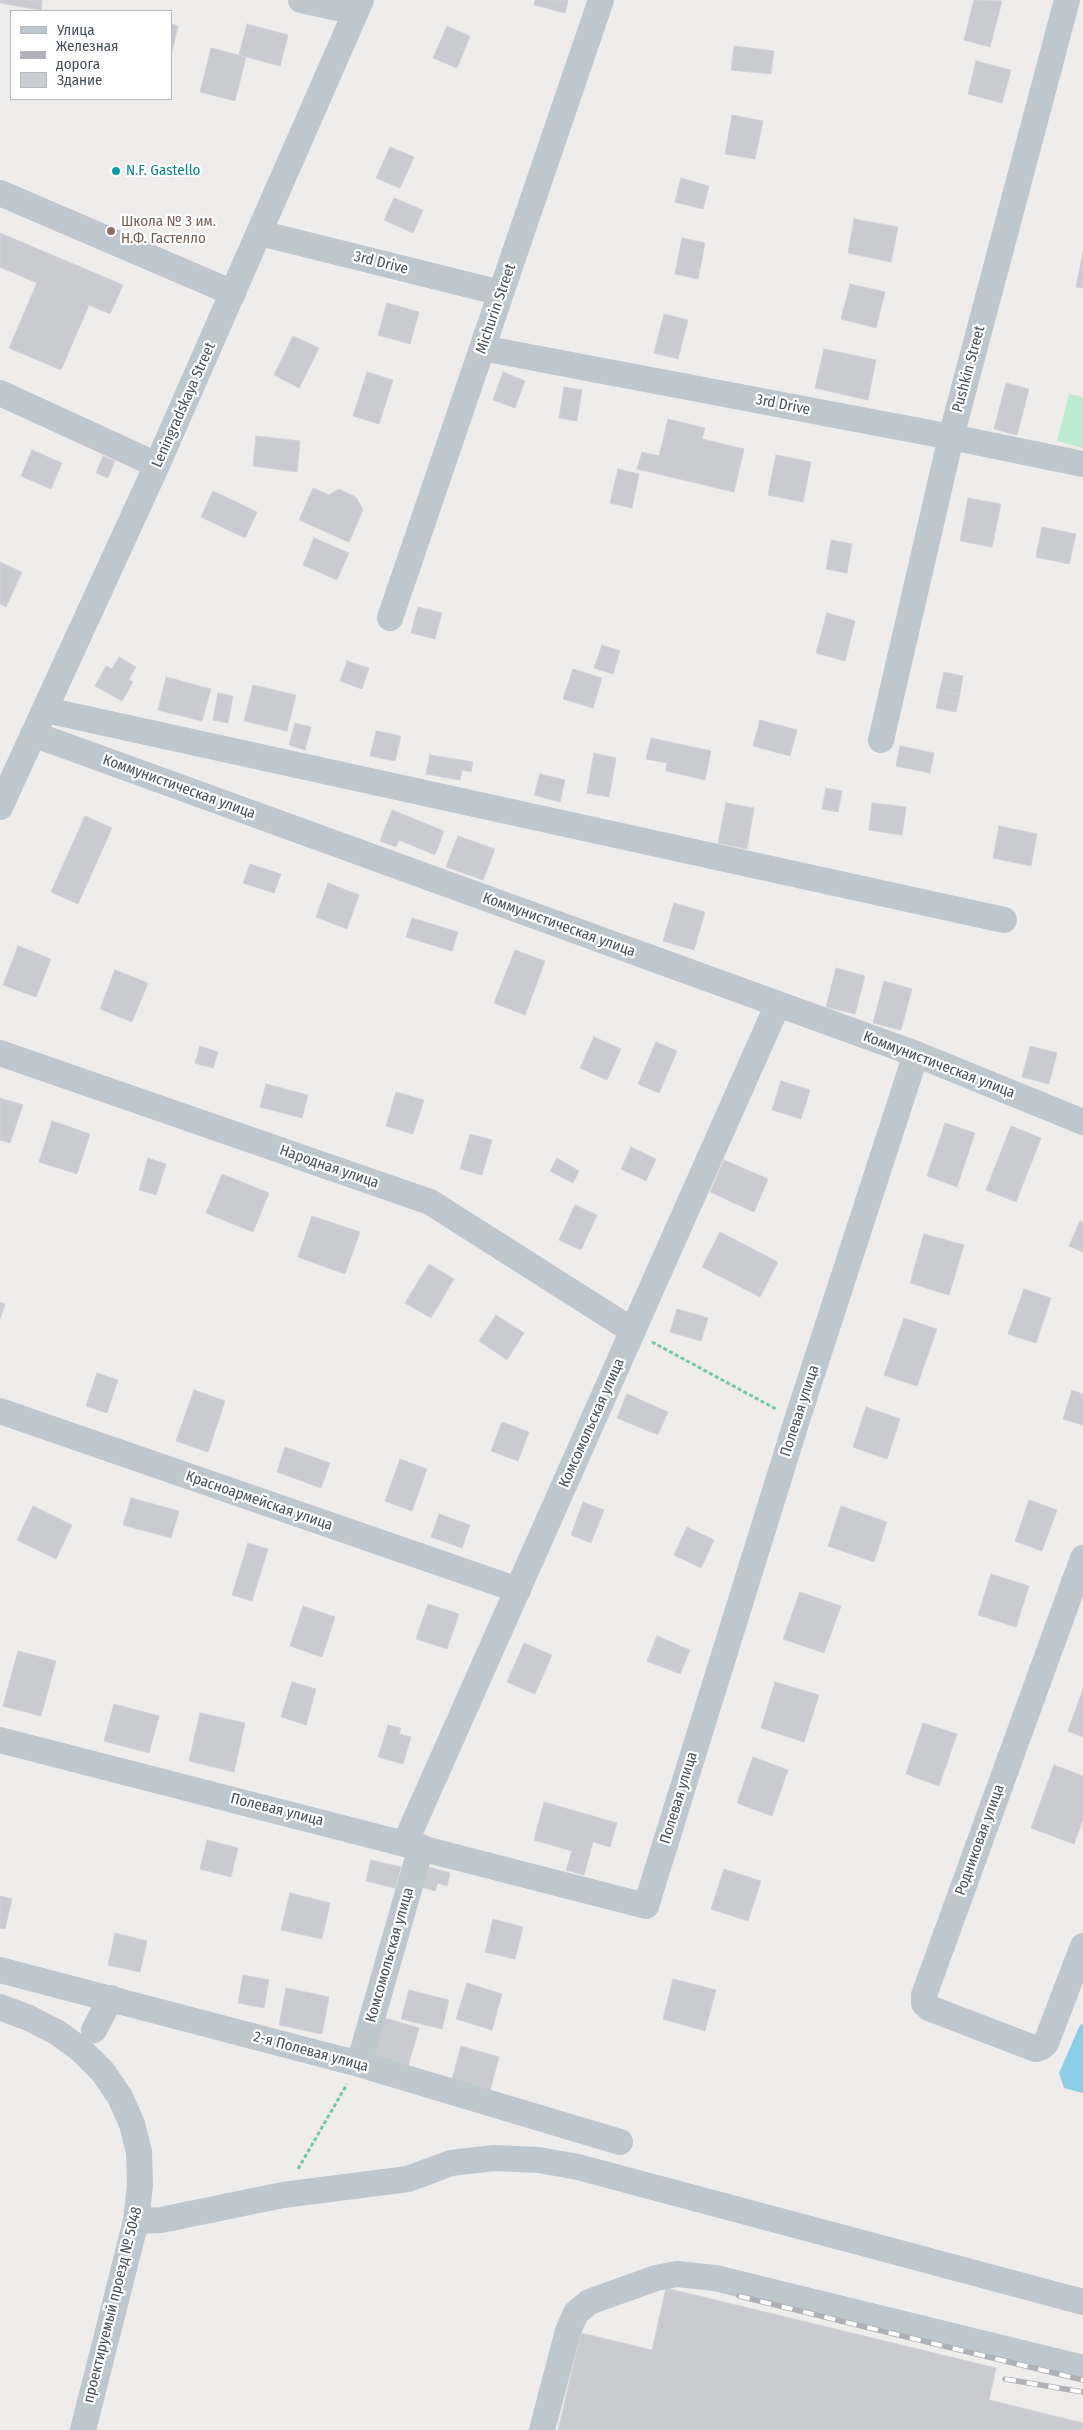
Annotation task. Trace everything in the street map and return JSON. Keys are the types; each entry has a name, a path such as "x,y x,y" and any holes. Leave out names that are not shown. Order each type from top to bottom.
{"street":[{"path":"301,0 358,6"},
{"name":"Michurin Street","path":"390,618 601,0"},
{"name":"Pushkin Street","path":"881,740 951,436 1067,0"},
{"name":"Leningradskaya Street","path":"0,807 157,465 358,6"},
{"path":"0,194 233,293"},
{"name":"3rd Drive","path":"260,233 501,293"},
{"name":"3rd Drive","path":"482,348 951,436 1083,464"},
{"path":"0,393 157,465"},
{"path":"46,710 1004,920"},
{"name":"Коммунистическая улица","path":"33,734 916,1054 1083,1122"},
{"name":"Комсомольская улица","path":"358,2064 413,1845 518,1590 778,1004"},
{"name":"Народная улица","path":"0,1053 430,1202 632,1332"},
{"name":"Полевая улица","path":"0,1740 646,1906 797,1420 916,1054"},
{"name":"Красноармейская улица","path":"0,1411 518,1590"},
{"name":"Родниковая улица","path":"1083,1558 924,1995 924,2003 929,2008 1036,2048 1042,2047 1046,2042 1083,1946"},
{"name":"2-я Полевая улица","path":"0,1970 358,2064 620,2142"},
{"path":"94,2030 111,1998"},
{"name":"проектируемый проезд № 5048","path":"0,2007 30,2018 58,2033 80,2049 103,2072 120,2097 132,2124 139,2152 140,2185 136,2221 82,2430"},
{"path":"136,2221 161,2220 283,2196 408,2179 451,2163 494,2158 539,2160 578,2167 1083,2302"},
{"path":"542,2430 568,2332 576,2313 589,2302 656,2278 677,2274 715,2278 1083,2368"}],"path":[{"path":"632,1332 797,1420"},
{"path":"283,2196 358,2064"}],"green space":[{"path":"1069,394 1083,397 1083,448 1057,441"}],"water":[{"path":"1083,2024 1083,2093 1064,2088 1059,2073 1080,2025"}],"building":[{"path":"0,0 42,0 41,10 0,3"},
{"path":"535,0 568,0 565,13 534,5"},
{"path":"974,0 1002,1 990,47 964,40"},
{"path":"172,24 178,26 172,52"},
{"path":"247,24 288,35 280,66 239,55"},
{"path":"447,26 470,36 457,68 433,58"},
{"path":"734,46 774,51 771,74 731,70"},
{"path":"211,48 246,57 235,101 200,92"},
{"path":"976,61 1011,70 1002,103 968,94"},
{"path":"732,115 763,121 755,159 725,154"},
{"path":"390,147 414,157 400,188 376,178"},
{"path":"681,178 709,186 703,209 675,202"},
{"path":"394,198 423,210 413,233 384,220"},
{"path":"854,219 898,227 891,262 848,253"},
{"path":"0,233 123,285 110,314 89,305 61,370 9,348 37,283 0,267"},
{"path":"682,238 705,243 698,279 675,274"},
{"path":"1083,252 1083,288 1076,287"},
{"path":"850,284 885,292 876,328 841,319"},
{"path":"387,303 419,312 410,344 378,335"},
{"path":"664,314 688,320 678,359 654,353"},
{"path":"293,336 319,348 299,388 274,375"},
{"path":"824,349 876,360 868,400 815,388"},
{"path":"367,372 393,380 379,424 353,416"},
{"path":"503,372 525,381 515,408 493,400"},
{"path":"1006,383 1029,389 1017,435 994,429"},
{"path":"564,387 582,390 577,421 559,418"},
{"path":"668,419 705,428 702,439 744,449 734,492 637,469 642,452 659,456"},
{"path":"256,436 300,441 297,472 253,466"},
{"path":"32,450 62,463 51,489 21,476"},
{"path":"776,455 811,462 803,502 768,495"},
{"path":"103,456 115,461 108,478 96,473"},
{"path":"618,469 639,474 632,508 610,503"},
{"path":"313,488 329,495 339,489 356,497 363,510 349,542 299,520"},
{"path":"213,491 257,512 245,538 201,517"},
{"path":"968,498 1001,504 992,547 960,541"},
{"path":"1042,527 1076,534 1069,564 1036,557"},
{"path":"314,538 349,553 337,580 303,565"},
{"path":"831,540 852,544 847,573 826,569"},
{"path":"0,562 22,572 6,607 0,604"},
{"path":"418,607 442,613 435,639 411,633"},
{"path":"827,613 855,621 845,661 816,653"},
{"path":"602,645 620,651 613,674 594,668"},
{"path":"119,657 136,667 129,679 133,682 122,701 95,686 106,666 112,669"},
{"path":"347,661 369,668 362,689 340,681"},
{"path":"573,669 602,678 593,708 563,699"},
{"path":"944,672 963,676 960,694 940,690"},
{"path":"166,677 211,689 202,721 158,710"},
{"path":"253,685 296,695 287,731 244,721"},
{"path":"940,690 960,694 956,712 936,708"},
{"path":"218,693 233,696 228,723 213,720"},
{"path":"760,720 797,730 790,756 753,746"},
{"path":"295,723 311,727 305,750 289,745"},
{"path":"376,731 401,736 395,761 370,756"},
{"path":"651,738 711,751 705,780 666,771 667,763 646,759"},
{"path":"900,746 934,753 930,773 896,766"},
{"path":"594,753 616,758 609,797 587,793"},
{"path":"430,755 473,762 471,772 462,770 460,780 426,774"},
{"path":"540,774 565,780 560,802 534,795"},
{"path":"826,788 842,791 838,812 822,809"},
{"path":"726,803 754,808 747,849 718,843"},
{"path":"872,803 906,807 902,835 869,830"},
{"path":"392,810 444,831 435,855 399,840 396,847 380,841"},
{"path":"85,816 112,828 78,904 51,892"},
{"path":"999,826 1037,834 1031,866 993,858"},
{"path":"458,836 495,849 483,880 446,867"},
{"path":"250,864 281,874 274,893 243,883"},
{"path":"328,883 359,895 347,929 316,917"},
{"path":"674,903 705,912 694,950 663,941"},
{"path":"412,918 458,932 452,951 406,937"},
{"path":"18,946 51,959 36,997 3,985"},
{"path":"515,950 545,961 525,1015 494,1003"},
{"path":"836,968 865,976 855,1014 826,1007"},
{"path":"115,970 148,983 132,1022 100,1009"},
{"path":"884,981 912,989 901,1030 873,1023"},
{"path":"594,1037 621,1049 607,1080 580,1068"},
{"path":"656,1042 677,1051 659,1093 638,1084"},
{"path":"200,1046 218,1052 213,1068 195,1063"},
{"path":"1030,1046 1057,1053 1049,1084 1022,1077"},
{"path":"781,1081 810,1090 801,1119 772,1110"},
{"path":"266,1084 308,1095 302,1118 260,1107"},
{"path":"396,1092 424,1100 413,1134 386,1126"},
{"path":"0,1098 23,1105 10,1143 0,1140"},
{"path":"52,1121 90,1134 77,1174 39,1162"},
{"path":"945,1123 975,1133 957,1187 927,1176"},
{"path":"1011,1126 1041,1138 1016,1202 986,1190"},
{"path":"470,1134 492,1140 482,1175 460,1169"},
{"path":"631,1147 656,1159 646,1181 621,1169"},
{"path":"148,1158 166,1164 156,1195 139,1190"},
{"path":"557,1158 579,1171 573,1183 550,1171"},
{"path":"724,1160 768,1179 754,1212 710,1192"},
{"path":"222,1174 269,1193 253,1232 206,1213"},
{"path":"575,1205 597,1215 581,1250 559,1240"},
{"path":"312,1216 360,1232 345,1274 298,1257"},
{"path":"1080,1221 1083,1223 1083,1252 1069,1246"},
{"path":"720,1232 778,1262 760,1297 702,1267"},
{"path":"924,1234 964,1245 949,1295 910,1283"},
{"path":"429,1264 454,1279 431,1318 405,1303"},
{"path":"1024,1289 1051,1298 1036,1343 1008,1334"},
{"path":"0,1302 5,1304 0,1319"},
{"path":"677,1309 708,1318 701,1341 670,1332"},
{"path":"496,1315 524,1333 507,1360 479,1341"},
{"path":"904,1318 937,1329 917,1386 884,1375"},
{"path":"97,1373 118,1380 107,1413 86,1406"},
{"path":"194,1390 225,1401 208,1452 176,1441"},
{"path":"1072,1390 1083,1394 1083,1425 1063,1419"},
{"path":"627,1394 668,1412 658,1435 617,1418"},
{"path":"866,1407 900,1419 887,1459 853,1447"},
{"path":"502,1422 529,1432 518,1461 491,1451"},
{"path":"285,1447 330,1463 321,1488 277,1472"},
{"path":"400,1459 427,1469 412,1511 385,1501"},
{"path":"131,1498 179,1511 171,1538 123,1525"},
{"path":"1029,1500 1057,1510 1042,1551 1015,1541"},
{"path":"583,1502 604,1510 591,1543 571,1535"},
{"path":"33,1506 72,1525 56,1559 17,1540"},
{"path":"841,1506 887,1522 874,1562 828,1546"},
{"path":"439,1514 470,1525 462,1548 431,1537"},
{"path":"687,1527 714,1540 701,1568 674,1555"},
{"path":"248,1543 268,1549 252,1601 232,1595"},
{"path":"991,1574 1029,1586 1016,1627 978,1615"},
{"path":"800,1592 841,1606 824,1653 783,1639"},
{"path":"428,1604 459,1614 447,1649 416,1639"},
{"path":"303,1606 335,1617 322,1657 290,1646"},
{"path":"657,1636 690,1650 680,1674 647,1661"},
{"path":"524,1643 552,1655 535,1694 507,1682"},
{"path":"18,1651 56,1661 41,1716 3,1706"},
{"path":"292,1682 316,1689 306,1725 281,1717"},
{"path":"775,1682 819,1695 804,1742 761,1728"},
{"path":"1083,1689 1083,1737 1068,1731"},
{"path":"114,1704 159,1716 149,1753 104,1741"},
{"path":"200,1713 245,1723 234,1772 189,1761"},
{"path":"923,1723 957,1734 939,1786 906,1774"},
{"path":"388,1725 401,1728 399,1734 411,1737 403,1764 378,1757"},
{"path":"753,1757 788,1770 772,1816 737,1803"},
{"path":"1054,1765 1083,1776 1083,1819 1074,1844 1031,1828"},
{"path":"544,1802 617,1823 610,1847 593,1842 584,1875 566,1870 572,1851 534,1840"},
{"path":"207,1840 238,1848 231,1877 200,1869"},
{"path":"371,1860 401,1867 395,1888 366,1881"},
{"path":"428,1867 450,1873 447,1886 438,1883 435,1891 422,1887"},
{"path":"724,1869 761,1881 748,1921 711,1909"},
{"path":"290,1893 330,1903 322,1939 281,1930"},
{"path":"0,1896 12,1899 5,1929 0,1928"},
{"path":"493,1919 523,1927 515,1959 485,1952"},
{"path":"115,1933 147,1941 140,1972 108,1965"},
{"path":"243,1975 269,1980 264,2008 238,2003"},
{"path":"673,1979 716,1990 705,2031 663,2019"},
{"path":"467,1983 502,1994 492,2030 456,2019"},
{"path":"286,1988 329,1997 322,2034 279,2025"},
{"path":"409,1990 449,2000 442,2029 401,2019"},
{"path":"385,2018 419,2028 408,2066 374,2056"},
{"path":"461,2046 499,2057 490,2091 452,2080"},
{"path":"666,2288 996,2368 989,2400 1083,2423 1083,2430 558,2430 581,2333 652,2350"}],"railway":[{"path":"739,2296 1083,2380"},
{"path":"1005,2379 1083,2392"}],"place":[{"name":"N.F. Gastello","path":"116,171"},
{"name":"Школа № 3 им. Н.Ф. Гастелло","path":"111,231"}]}
